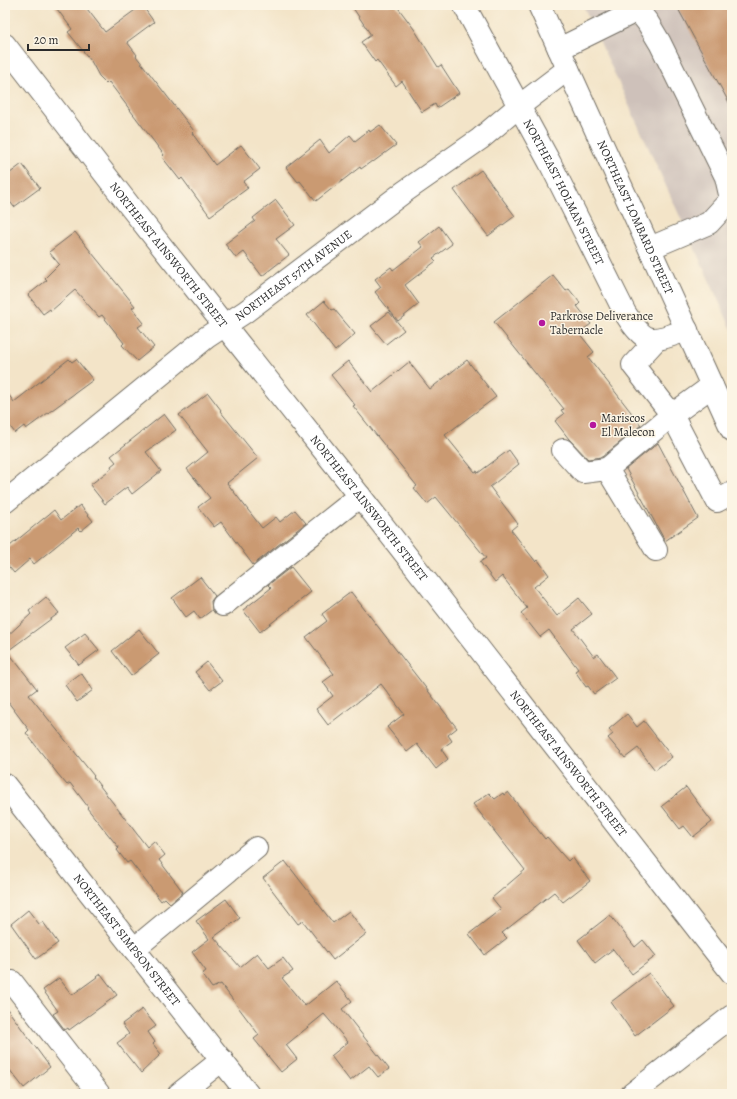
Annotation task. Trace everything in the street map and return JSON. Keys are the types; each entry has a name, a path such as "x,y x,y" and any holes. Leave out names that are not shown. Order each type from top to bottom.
{"street":[{"name":"NORTHEAST HOLMAN STREET","path":"464,5 493,57 518,107 550,163 624,313 635,328 645,338 655,341"},
{"name":"NORTHEAST LOMBARD STREET","path":"538,5 732,430"},
{"path":"559,49 637,7 660,43 726,176 731,199 709,223 650,248"},
{"name":"NORTHEAST AINSWORTH STREET","path":"5,45 224,326 360,496 732,973"},
{"name":"NORTHEAST 57TH AVENUE","path":"5,502 158,376 404,192 480,139 518,107 568,69"},
{"path":"687,330 655,341 633,365 672,415 717,501 732,493"},
{"path":"563,450 583,472 607,469 672,415 712,386"},
{"path":"607,469 656,550"},
{"path":"224,605 360,496"},
{"name":"NORTHEAST SIMPSON STREET","path":"5,785 248,1094"},
{"path":"134,949 256,848"},
{"path":"12,982 99,1094"},
{"path":"632,1094 732,1016"},
{"path":"179,1094 222,1060"}],"shaded area":[{"path":"583,5 732,5 732,330"}],"building":[{"path":"54,5 84,5 105,32 142,5 154,22 127,42 137,55 136,56 194,131 192,133 215,165 241,145 260,169 243,182 248,188 210,216 182,178 180,180 162,157 164,155 109,82 107,84 99,76 91,61 68,32 72,29"},
{"path":"351,5 396,5 414,29 438,67 441,65 459,93 437,108 435,104 422,112 402,81 396,86 377,60 375,62 361,42 371,35"},
{"path":"676,5 732,5 732,108"},
{"path":"380,125 396,145 373,162 372,161 361,169 360,167 316,201 300,181 298,182 286,167 320,140 329,153 350,135 355,141 369,130 370,132"},
{"path":"22,164 40,188 14,207 5,195 5,177"},
{"path":"481,170 515,216 488,236 454,190"},
{"path":"276,200 295,225 276,239 289,255 262,276 244,252 236,258 225,244 255,221 253,218"},
{"path":"439,226 452,244 433,258 436,261 405,285 419,304 398,321 375,292 381,287 375,279 391,267 393,270 423,247 419,242"},
{"path":"75,232 135,306 132,308 144,323 138,327 154,347 137,361 122,345 124,343 102,315 99,317 75,290 51,311 50,309 43,314 28,295 47,280 45,278 59,264 49,252"},
{"path":"553,275 566,291 569,289 580,303 577,306 591,324 579,333 594,352 588,357 641,425 602,457 588,459 569,439 555,421 564,414 561,410 564,409 494,322"},
{"path":"324,301 332,310 334,309 355,334 335,351 307,315"},
{"path":"389,312 404,330 386,344 371,326"},
{"path":"69,359 72,362 76,359 93,380 26,429 24,426 15,433 5,420 5,390 14,402"},
{"path":"467,360 496,397 445,435 475,472 477,471 478,473 509,450 519,464 490,487 518,524 511,530 536,562 538,560 549,575 534,587 557,616 579,598 592,614 573,629 594,657 598,654 616,678 594,694 588,686 586,687 575,671 578,669 549,630 540,637 521,613 527,608 502,576 495,582 480,562 486,558 436,497 427,504 414,488 417,486 353,406 355,405 331,375 348,361 372,392 409,362 430,389"},
{"path":"208,393 221,410 220,411 258,458 227,483 262,528 276,517 280,522 295,510 306,523 253,565 221,522 214,527 198,507 210,498 187,469 208,452 179,415"},
{"path":"164,414 176,430 146,452 161,471 132,494 127,487 105,504 90,485 112,468 111,466 116,462 111,456"},
{"path":"658,443 698,518 665,541 626,469"},
{"path":"80,505 93,521 81,531 78,528 34,564 30,559 14,573 5,562 5,550 54,510 61,520"},
{"path":"291,567 311,592 260,632 243,610 271,588 268,585"},
{"path":"200,577 215,596 211,601 212,610 200,619 194,611 186,617 172,598"},
{"path":"351,592 457,728 448,735 452,741 441,749 448,759 436,769 417,744 407,752 387,727 404,714 381,684 328,725 316,709 333,696 323,682 334,674 306,637 327,621 322,614"},
{"path":"46,597 59,613 9,650 5,646 5,638 31,614 29,611"},
{"path":"139,629 159,654 131,676 112,651"},
{"path":"85,633 99,650 79,665 65,648"},
{"path":"5,648 37,689 29,695 94,776 93,777 147,847 154,841 165,855 159,860 183,892 170,903 165,898 161,901 130,861 127,863 117,850 119,848 87,808 88,807 70,783 67,785 26,733 29,730 5,698"},
{"path":"207,662 222,681 210,690 195,672"},
{"path":"81,673 93,690 77,702 65,685"},
{"path":"627,714 637,727 644,721 672,757 655,770 638,748 625,758 608,738 613,734 609,729"},
{"path":"686,787 712,822 693,837 684,826 680,829 662,806"},
{"path":"508,792 545,839 547,837 568,861 572,857 590,881 563,902 554,892 502,933 507,938 485,955 469,934 501,909 492,898 525,870 473,804 489,793 495,799 503,793 504,795"},
{"path":"285,861 333,923 349,911 366,934 333,960 303,921 298,924 263,878"},
{"path":"226,899 240,918 214,937 240,967 257,953 269,968 283,958 293,971 282,978 305,1006 336,981 352,1001 342,1009 389,1069 378,1077 369,1066 350,1081 331,1056 348,1042 324,1014 286,1045 297,1059 281,1072 254,1039 259,1035 221,984 212,988 202,974 206,971 192,952 209,939 196,921"},
{"path":"28,910 39,924 43,922 58,943 36,959 11,924"},
{"path":"610,915 635,947 643,940 656,956 632,974 613,949 595,963 578,940"},
{"path":"649,973 674,1006 635,1036 611,1002"},
{"path":"101,974 117,995 69,1030 68,1028 65,1030 53,1014 58,1011 43,990 59,978 72,995"},
{"path":"5,1006 50,1067 24,1088 5,1064"},
{"path":"142,1009 156,1026 148,1032 155,1042 153,1044 161,1054 141,1073 117,1043 129,1034 122,1024"}],"place":[{"name":"Parkrose Deliverance Tabernacle","path":"542,323"},
{"name":"Mariscos El Malecon","path":"593,425"}]}
